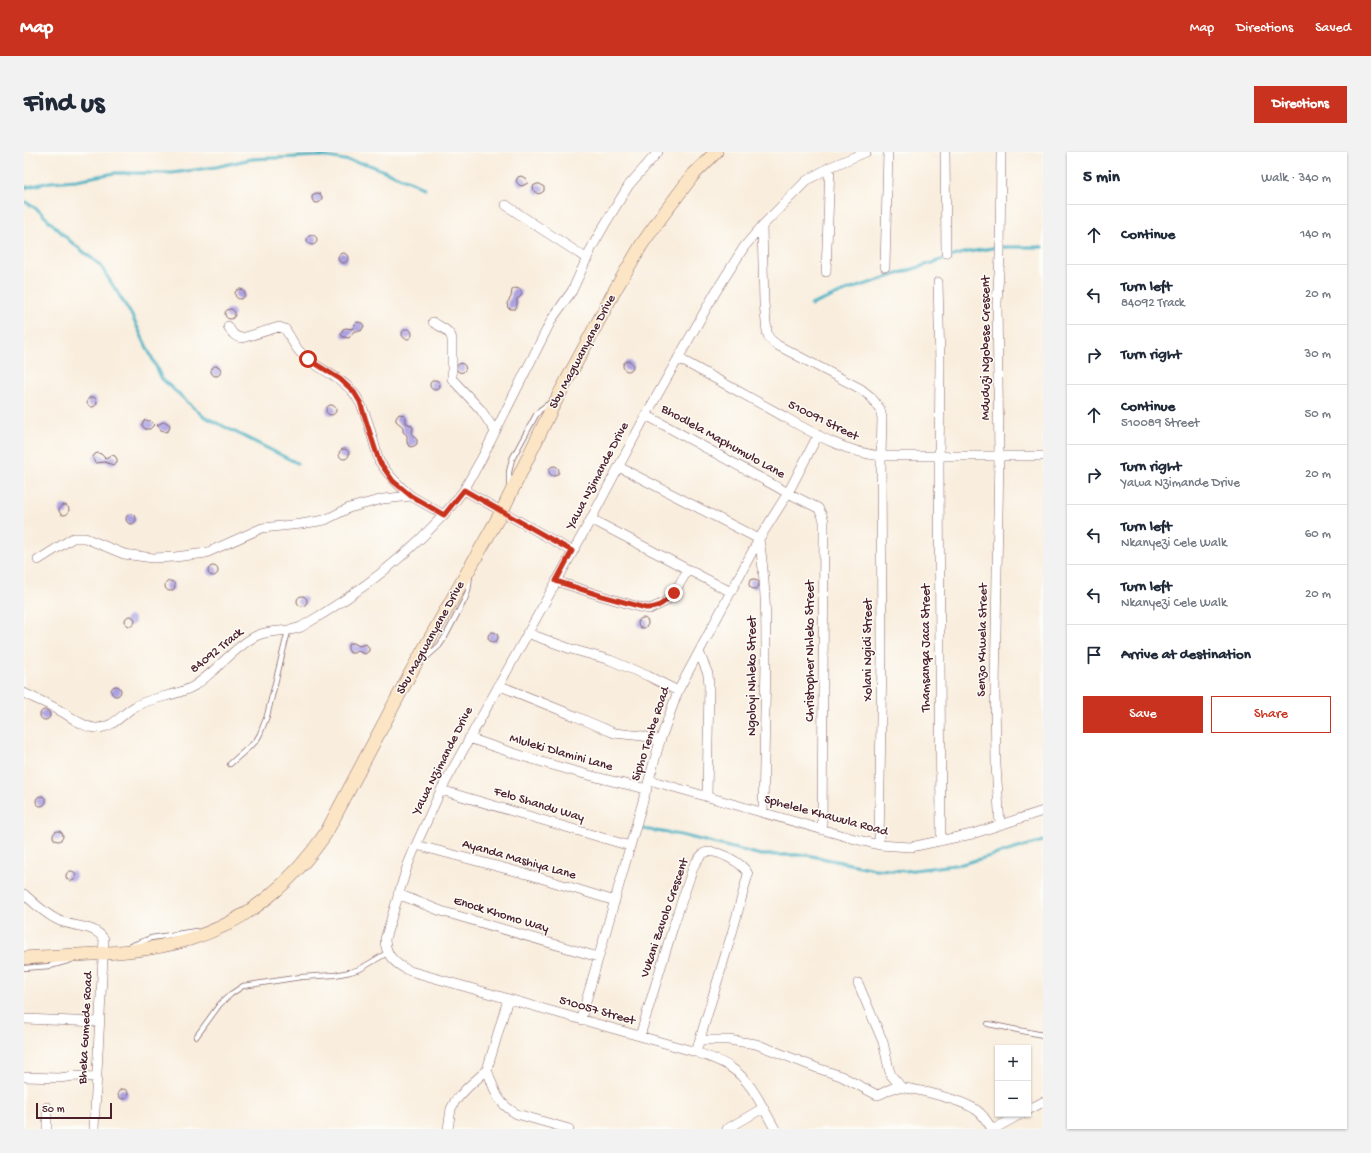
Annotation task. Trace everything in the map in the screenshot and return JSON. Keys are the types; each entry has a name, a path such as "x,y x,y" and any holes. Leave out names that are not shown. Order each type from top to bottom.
{"main road":[{"name":"Sbu Magwanyane Drive","path":"24,958 119,951 190,939 211,931 252,910 297,870 326,833 414,667 502,510 558,398 615,290 642,244 693,175 716,152"}],"street":[{"name":"84092 Track","path":"24,694 90,727 100,728 115,723 134,707 178,693 193,686 257,635 269,632 288,631 301,627 370,583 414,547 444,515 464,490 475,473 552,319 572,291 595,242 620,198 658,152"},
{"name":"Yawa Nzimande Drive","path":"387,953 385,939 398,894 416,845 441,790 619,467 646,414 715,293 740,254 762,226 806,181 830,167 866,152"},
{"path":"885,267 888,152"},
{"path":"945,152 946,253"},
{"name":"Mduduzi Ngobese Crescent","path":"999,455 997,303 1000,257 1001,152"},
{"path":"826,272 830,167"},
{"path":"506,205 587,259"},
{"name":"Xolani Ngidi Street","path":"762,226 764,303 769,338 777,345 861,389 871,397 880,409 882,418 882,655 879,845"},
{"path":"938,282 940,363 939,455"},
{"path":"432,322 449,332 451,335 452,379 480,410 495,431"},
{"path":"228,326 232,334 236,337 242,338 279,327 285,329 302,354 340,379 360,402 379,461 393,481 411,496 444,515"},
{"name":"510091 Street","path":"678,358 818,435 847,449 881,456 1043,456"},
{"name":"Bhodlela Maphumulo Lane","path":"646,414 788,493"},
{"name":"Sipho Tembe Road","path":"581,1019 660,741 678,691 759,539 788,493 818,435"},
{"name":"Thamsanqa Jaca Street","path":"939,455 941,841"},
{"name":"Senzo Khwela Street","path":"999,455 996,766 1000,825"},
{"path":"619,467 759,539"},
{"path":"464,490 502,510 572,551"},
{"name":"Christopher Nhleko Street","path":"788,493 818,508 824,521 822,830"},
{"path":"38,560 73,538 79,537 124,554 154,558 190,556 206,553 262,528 325,520 349,508 370,502 411,496"},
{"path":"590,519 731,592"},
{"name":"Ngoloyi Nhleko Street","path":"759,539 765,580 766,622 766,704 763,813"},
{"path":"556,581 640,607 650,608 665,602 674,593 688,570"},
{"path":"527,633 572,649 610,660 648,676 678,691"},
{"path":"699,652 708,674 709,685 707,797"},
{"path":"498,685 605,729 614,732 643,736 660,741"},
{"name":"Mluleki Dlamini Lane","path":"469,738 516,755 594,777 648,785"},
{"name":"Sphelele Khawula Road","path":"648,785 707,797 879,845 911,847 941,841 972,834 1043,811"},
{"name":"Felo Shandu Way","path":"441,790 630,846"},
{"name":"Ayanda Mashiya Lane","path":"416,845 534,876 615,901"},
{"name":"Vukani Zavolo Crescent","path":"640,1036 673,927 694,866 698,859 709,852 722,855 741,865 748,874 696,1052"},
{"name":"Bheka Gumede Road","path":"24,894 54,919 72,926 92,929 98,932 104,939 94,1129"},
{"name":"Enock Khomo Way","path":"398,894 455,915 598,957"},
{"name":"510057 Street","path":"387,953 400,967 410,971 696,1052 719,1061 738,1072 752,1089 775,1129"},
{"path":"858,983 883,1042 891,1075 902,1088"},
{"path":"448,1129 451,1109 455,1101 464,1090 487,1070 508,999"},
{"path":"24,1018 99,1022"},
{"path":"700,1040 728,1040 756,1044 841,1076 877,1095 890,1089 902,1088 935,1094 966,1105 979,1112 993,1129 1015,1117"},
{"path":"487,1070 497,1095 502,1104 509,1110 516,1114 569,1129"},
{"path":"24,1077 96,1077"},
{"path":"1031,1108 1043,1102"},
{"path":"47,1107 47,1129"},
{"path":"727,1129 763,1108"}],"lane":[{"path":"230,764 252,745 260,734 267,716 288,631"},
{"path":"196,1037 220,1004 231,994 244,986 301,977 335,975 350,972 360,969 387,953"},
{"path":"24,968 36,968 59,964 86,954"},
{"path":"988,1024 1043,1035"}],"building":[{"path":"521,176 525,178 528,183 522,186 516,181 518,177"},
{"path":"537,184 544,187 544,191 538,194 534,191 533,186"},
{"path":"315,193 319,193 321,194 321,202 315,203 312,200 312,196"},
{"path":"310,235 314,235 316,236 316,244 310,245 307,242 307,238"},
{"path":"341,253 345,253 347,254 347,262 341,263 338,260 338,256"},
{"path":"515,288 520,289 522,294 517,299 517,306 515,309 511,309 508,308 507,303 511,297 512,290"},
{"path":"238,289 242,289 244,290 244,298 238,299 235,296 235,292"},
{"path":"228,309 232,309 234,310 234,318 228,319 225,316 225,312"},
{"path":"357,322 362,323 364,326 361,331 354,331 349,338 343,337 341,334 343,329 352,329"},
{"path":"405,329 409,329 411,330 411,338 405,339 402,336 402,332"},
{"path":"626,361 630,361 632,362 632,370 626,371 623,368 623,364"},
{"path":"461,363 466,368 461,373 456,368"},
{"path":"214,366 218,366 220,367 220,375 214,376 211,373 211,369"},
{"path":"433,380 437,380 439,381 439,389 433,390 430,387 430,383"},
{"path":"90,397 94,397 96,398 96,406 90,407 87,404 87,400"},
{"path":"329,405 333,405 335,406 335,414 329,415 326,412 326,408"},
{"path":"399,414 404,415 406,418 406,423 411,425 413,428 412,434 417,440 417,444 414,446 411,447 408,445 407,435 403,432 403,427 396,421"},
{"path":"145,420 150,421 154,425 150,429 145,429 142,425"},
{"path":"163,422 170,425 169,430 166,432 161,430 157,425"},
{"path":"342,449 346,449 348,450 348,458 342,459 339,456 339,452"},
{"path":"98,453 105,458 112,455 115,456 117,462 113,465 105,462 96,463 93,457"},
{"path":"552,466 556,466 558,467 558,475 552,476 549,473 549,469"},
{"path":"62,505 66,505 68,506 68,514 62,515 59,512 59,508"},
{"path":"129,514 133,514 135,515 135,523 129,524 126,521 126,517"},
{"path":"211,566 215,566 217,567 217,575 211,576 208,573 208,569"},
{"path":"752,579 756,579 758,580 758,588 752,589 749,586 749,582"},
{"path":"168,581 172,581 174,582 174,590 168,591 165,588 165,584"},
{"path":"300,596 304,596 306,597 306,605 300,606 297,603 297,599"},
{"path":"128,616 132,616 134,617 134,625 128,626 125,623 125,619"},
{"path":"641,618 645,618 647,619 647,627 641,628 638,625 638,621"},
{"path":"491,632 495,632 497,633 497,641 491,642 488,639 488,635"},
{"path":"351,643 359,646 366,644 369,651 365,654 358,651 350,653 348,645"},
{"path":"114,686 118,686 120,687 120,695 114,696 111,693 111,689"},
{"path":"43,710 47,710 49,711 49,719 43,720 40,717 40,713"},
{"path":"39,796 43,796 45,797 45,805 39,806 36,803 36,799"},
{"path":"56,831 60,831 62,832 62,840 56,841 53,838 53,834"},
{"path":"69,871 73,871 75,872 75,880 69,881 66,878 66,874"},
{"path":"121,1089 125,1089 127,1090 127,1098 121,1099 118,1096 118,1092"}],"waterway":[{"path":"24,188 50,182 76,180 115,173 172,173 216,167 251,159 322,156 367,164 424,187"},
{"path":"24,201 38,210 70,241 100,265 131,314 162,379 203,416 297,463"},
{"path":"811,305 848,290 963,253 998,247"},
{"path":"1002,247 1043,247"},
{"path":"643,829 681,835 761,855 807,855 874,869 906,871 962,864 1043,841"}],"route":[{"path":"308,359 340,379 354,392 363,410 379,461 393,481 411,496 444,515 464,490 572,551 556,581 646,608 658,606 665,602 674,593"}]}
